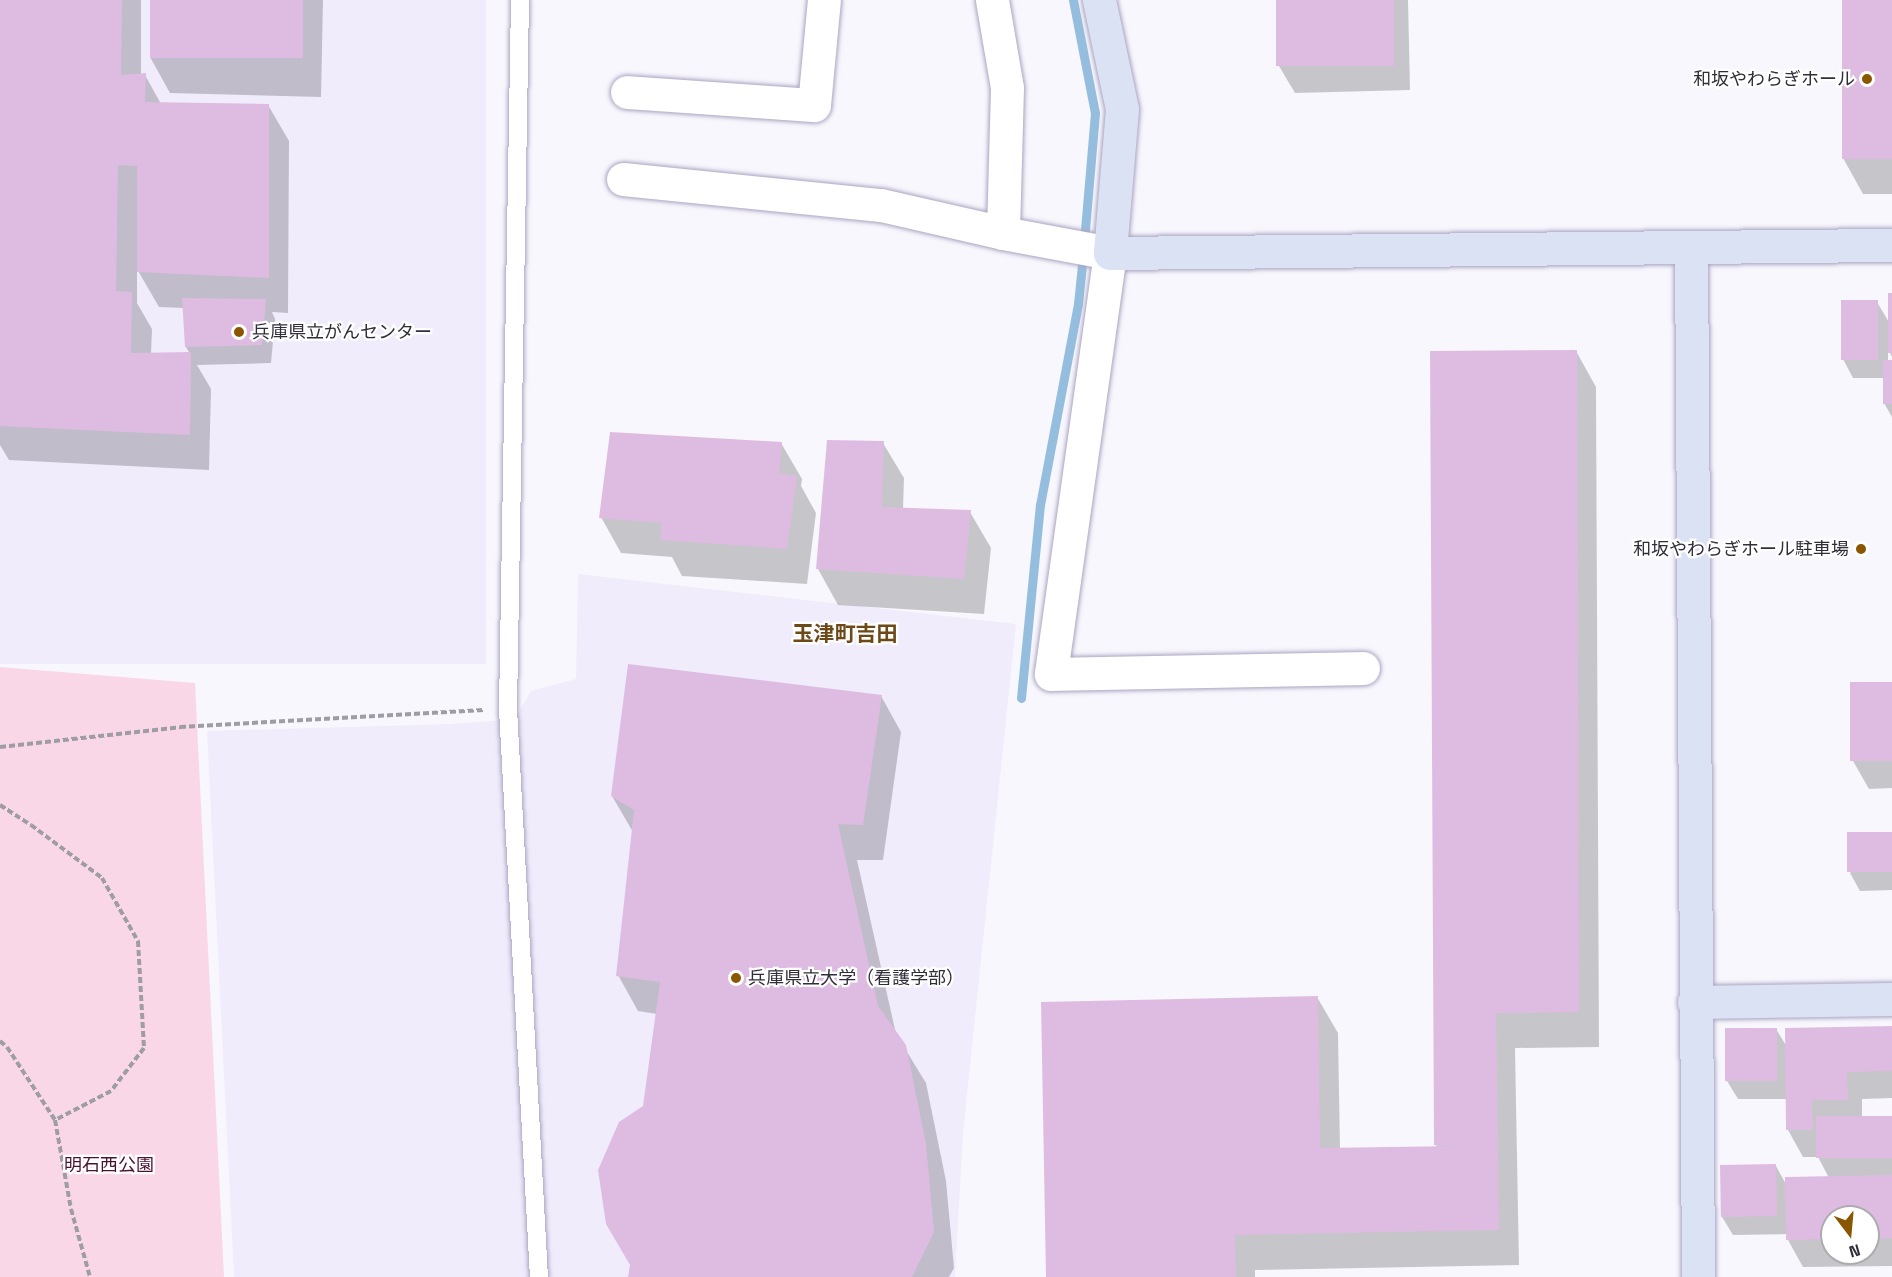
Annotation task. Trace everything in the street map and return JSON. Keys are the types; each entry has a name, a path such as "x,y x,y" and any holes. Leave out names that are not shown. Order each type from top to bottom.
{"street":[{"path":"627,92 814,105 824,0"},
{"path":"992,0 1007,88 1004,233"},
{"path":"1099,0 1122,109 1110,253 1051,674 1363,669"},
{"path":"623,178 881,204 1004,233 1110,253 1892,244"},
{"path":"1691,248 1695,590 1694,1002 1698,1277"},
{"path":"1694,1002 1892,999"}],"lane":[{"path":"520,0 508,709 539,1277"}],"path":[{"path":"0,747 180,727 508,709"},
{"path":"0,805 32,825 102,878 138,941 144,1047 111,1091 55,1120"},
{"path":"0,1041 7,1047 55,1120 71,1209 90,1277"}],"shaded area":[{"name":"兵庫県立がんセンター","path":"0,0 486,0 486,664 0,664"},
{"path":"578,574 1016,624 963,1133 955,1277 234,1277 207,731 452,724 515,719 531,691 576,679"}],"green space":[{"name":"明石西公園","path":"0,667 195,683 224,1277 0,1277"}],"building":[{"path":"0,0 122,0 121,75 146,73 145,102 269,104 269,278 137,272 137,166 118,165 116,291 132,292 131,353 191,352 190,435 0,426"},
{"path":"150,0 303,0 303,58 150,58"},
{"path":"1276,0 1394,0 1394,66 1276,66"},
{"name":"和坂やわらぎホール","path":"1842,0 1892,0 1892,159 1842,159"},
{"path":"1888,293 1892,293 1892,353 1888,353"},
{"path":"182,298 266,299 262,345 185,347"},
{"path":"1841,300 1878,300 1878,360 1841,360"},
{"path":"1577,350 1579,1012 1496,1013 1499,1230 1235,1235 1236,1277 1046,1277 1041,1002 1318,996 1320,1148 1458,1146 1434,1145 1430,351"},
{"path":"1883,360 1892,360 1892,404 1883,404"},
{"path":"610,432 782,442 779,473 797,476 787,549 660,540 662,523 599,518"},
{"path":"827,440 884,441 882,507 971,510 964,579 816,569"},
{"path":"628,664 882,695 863,825 838,824 878,1006 906,1045 926,1144 934,1232 912,1277 628,1277 630,1265 606,1224 598,1170 619,1122 643,1106 660,982 616,976 634,810 611,796"},
{"path":"1850,682 1892,682 1892,761 1850,761"},
{"path":"1847,832 1892,832 1892,872 1847,872"},
{"path":"1892,1026 1892,1071 1847,1072 1848,1100 1812,1100 1813,1130 1786,1130 1785,1028"},
{"path":"1725,1028 1777,1028 1777,1081 1725,1081"},
{"path":"1816,1116 1892,1116 1892,1158 1816,1158"},
{"path":"1776,1164 1777,1216 1721,1217 1720,1165"},
{"path":"1892,1175 1892,1238 1880,1238 1880,1205 1820,1205 1820,1239 1786,1240 1785,1177"}],"waterway":[{"path":"1073,0 1095,113 1084,241"},
{"path":"1021,698 1040,505 1078,304 1083,255"}],"place":[{"name":"和坂やわらぎホール","path":"1867,79"},
{"name":"兵庫県立がんセンター","path":"239,332"},
{"name":"和坂やわらぎホール駐車場","path":"1861,549"},
{"name":"兵庫県立大学（看護学部）","path":"736,978"}],"district":[{"name":"玉津町吉田","path":"845,634"}]}
